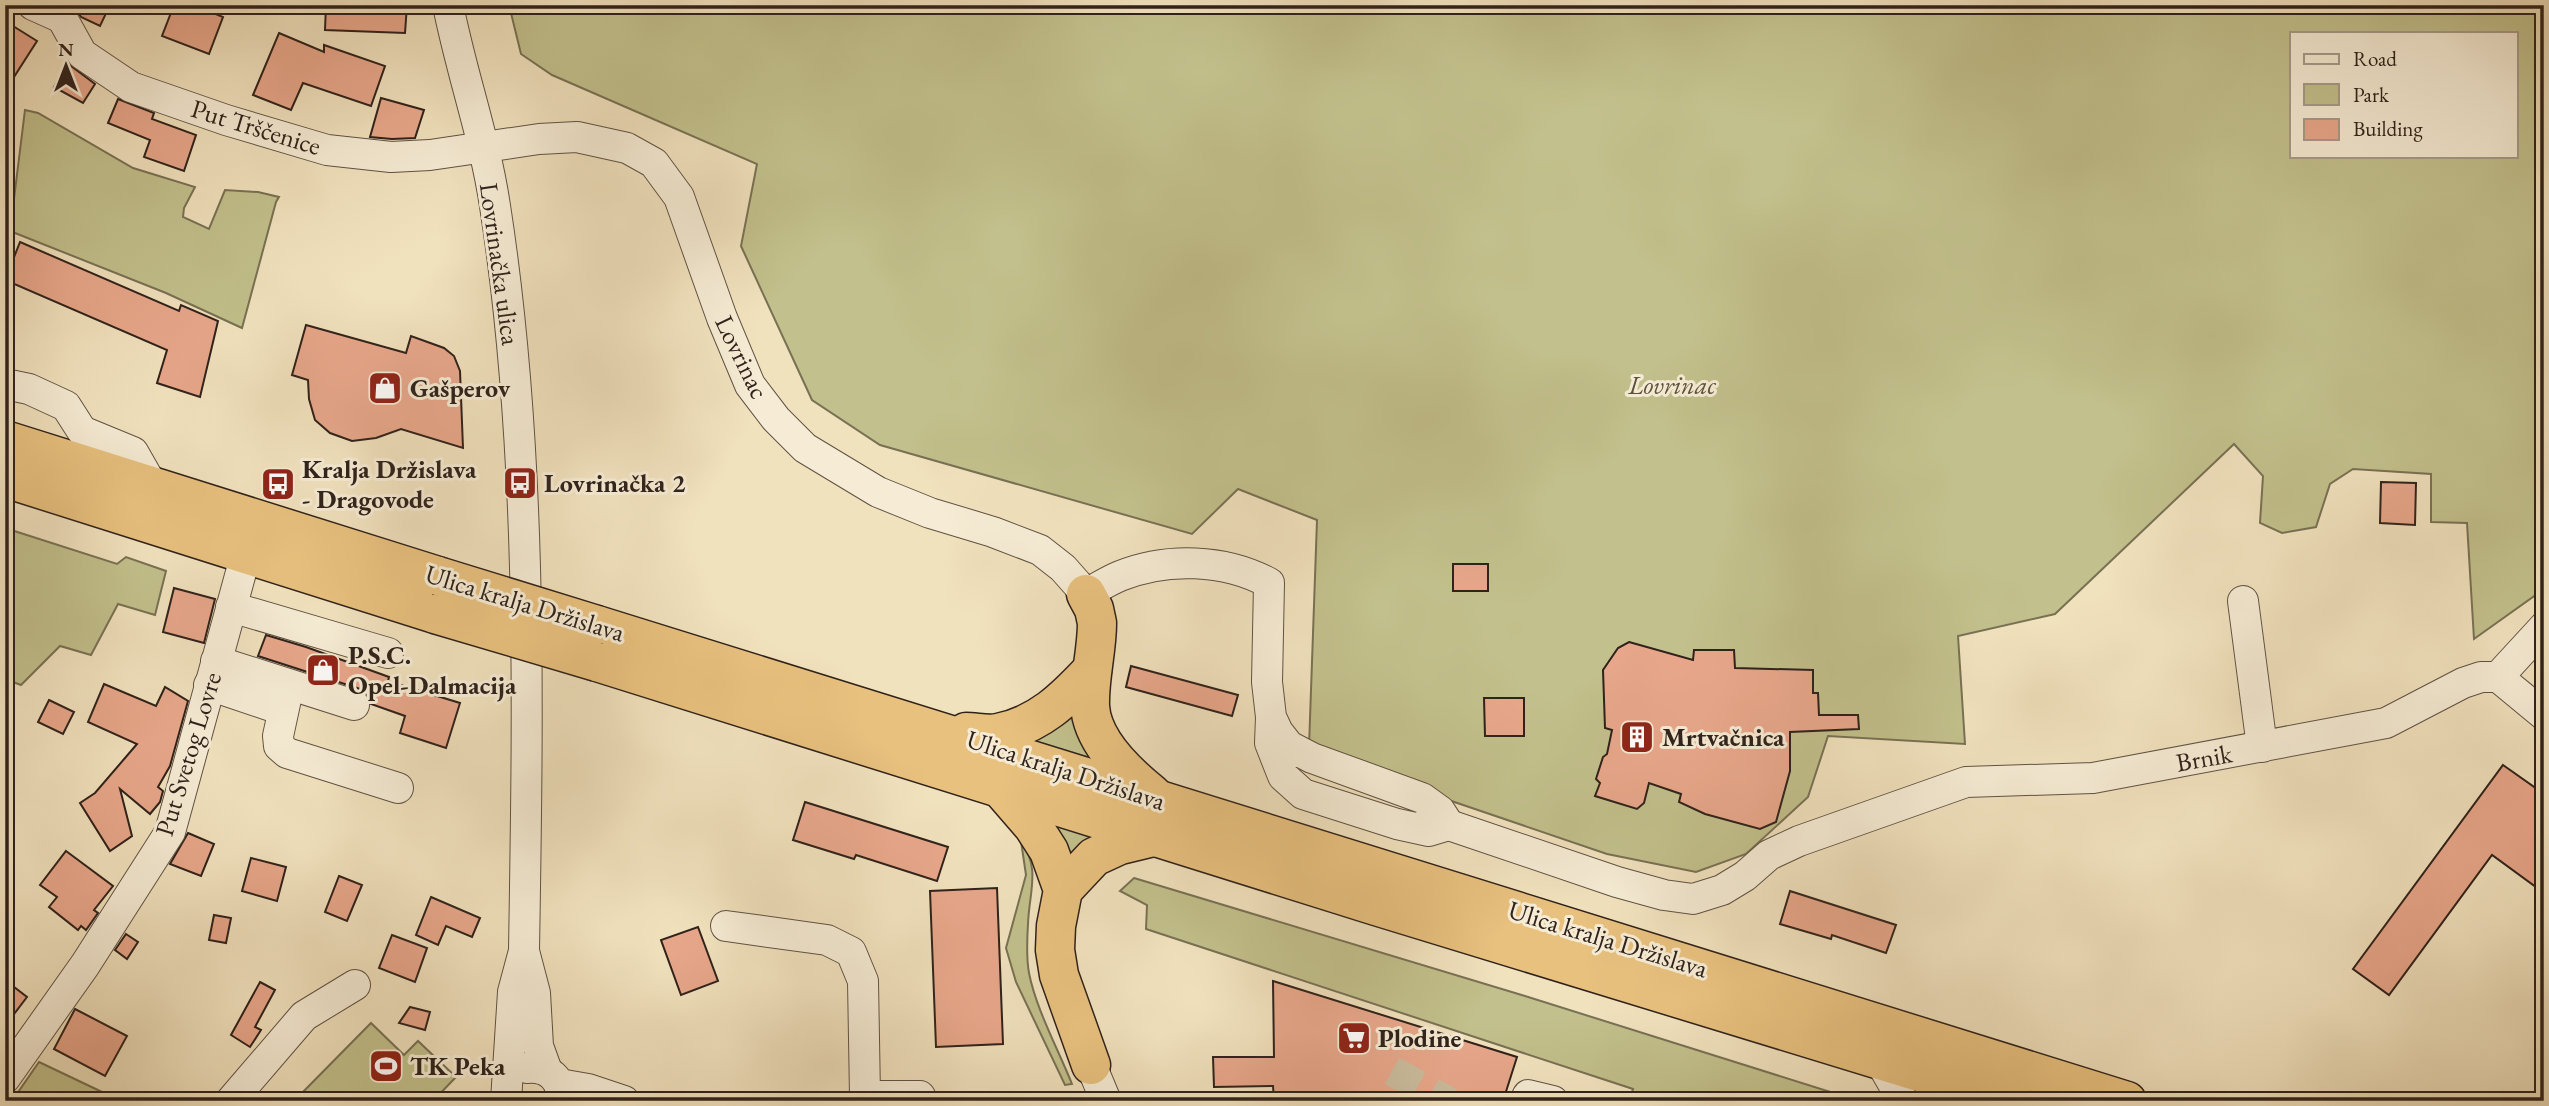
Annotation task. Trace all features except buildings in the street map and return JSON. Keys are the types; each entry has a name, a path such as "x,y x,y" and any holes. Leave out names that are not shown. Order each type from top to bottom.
{"highway":[{"name":"Ulica kralja Držislava","path":"5,440 2127,1101"},
{"name":"Ulica kralja Držislava","path":"5,478 435,614 2004,1099"},
{"path":"1086,594 1094,609 1097,623 1090,708 1102,741 1125,772 1159,800"},
{"path":"944,731 997,733 1031,723 1061,703 1093,670"},
{"path":"1001,789 1033,826 1049,851 1063,890 1056,926 1055,950 1059,975 1091,1065"},
{"path":"1063,890 1094,857 1120,845 1153,837"}],"street":[{"path":"33,5 64,12"},
{"name":"Lovrinačka ulica","path":"448,5 495,203 510,322 523,551 524,951"},
{"name":"Put Trščenice","path":"64,12 82,54 131,87 226,120 327,150 391,157 483,148"},
{"name":"Lovrinac","path":"483,148 539,139 577,137 627,148 654,163 679,197 722,318 750,385 776,419 805,448 878,492 929,513 993,532 1040,550 1063,568 1086,594"},
{"path":"5,384 29,389 66,406 82,431 133,452 153,487"},
{"name":"Put Svetog Lovre","path":"5,1078 85,965 170,832 246,554"},
{"name":"Brnik","path":"1086,594 1121,576 1175,564 1233,568 1248,572 1269,583 1267,682 1271,717 1270,743 1283,776 1304,794 1397,824 1429,831 1449,825 1617,882 1664,895 1693,899 1722,890 1745,877 1769,855 1799,841 1966,782 2093,778 2386,723 2463,683 2482,677 2498,677"},
{"path":"2243,601 2262,747"},
{"path":"231,607 388,653"},
{"path":"2544,627 2498,677 2544,715"},
{"path":"213,673 286,698 354,705"},
{"path":"286,698 279,746 287,753 398,788"},
{"path":"726,926 827,940 851,952 863,981 865,1098 920,1096"},
{"path":"524,951 535,993 538,1046 556,1085"},
{"path":"506,1095 513,992 524,951"},
{"path":"231,1101 304,1016 355,985"},
{"path":"1879,1059 1903,1101"},
{"path":"1091,1065 1106,1101"},
{"path":"506,1095 514,1075 523,1069 535,1068 556,1085 588,1089 624,1101"},
{"path":"1525,1101 1528,1095 1553,1101"}],"green space":[{"name":"Lovrinac","path":"509,5 2544,5 2544,589 2474,639 2467,523 2431,522 2431,474 2353,469 2330,484 2316,527 2282,533 2260,523 2263,476 2234,444 2055,614 1958,636 1965,744 1828,736 1808,797 1746,854 1696,872 1607,854 1375,775 1309,747 1317,520 1238,489 1192,534 880,445 812,400 741,246 757,164 552,75 521,54"},
{"path":"25,110 38,113 133,168 195,187 184,208 183,217 209,229 225,190 258,192 279,197 242,328 166,293 10,231"},
{"path":"5,528 117,564 126,557 166,571 155,615 118,604 91,655 60,646 21,685 5,679"},
{"path":"1073,712 1100,761 1025,738"},
{"path":"1052,824 1095,836 1072,862"},
{"path":"1021,841 1031,861 1032,871 1027,942 1029,973 1042,1015 1072,1084 1065,1085 1016,982 1006,948 1026,875"},
{"path":"1134,878 1525,996 1859,1101 1629,1101 1633,1089 1146,929 1147,905 1120,891"},
{"name":"TK Peka","path":"371,1023 404,1055 418,1041 456,1077 433,1101 294,1101"},
{"path":"39,1062 121,1101 12,1101"}],"tunnel":[{"path":"1392,1071 1444,1101"}],"place":[{"name":"Gašperov","path":"385,388"},
{"name":"Lovrinačka 2","path":"520,483"},
{"name":"Kralja Držislava - Dragovode","path":"278,484"},
{"name":"P.S.C. Opel-Dalmacija","path":"323,670"},
{"name":"Mrtvačnica","path":"1637,737"},
{"name":"Plodine","path":"1354,1038"},
{"name":"TK Peka","path":"386,1066"}]}
